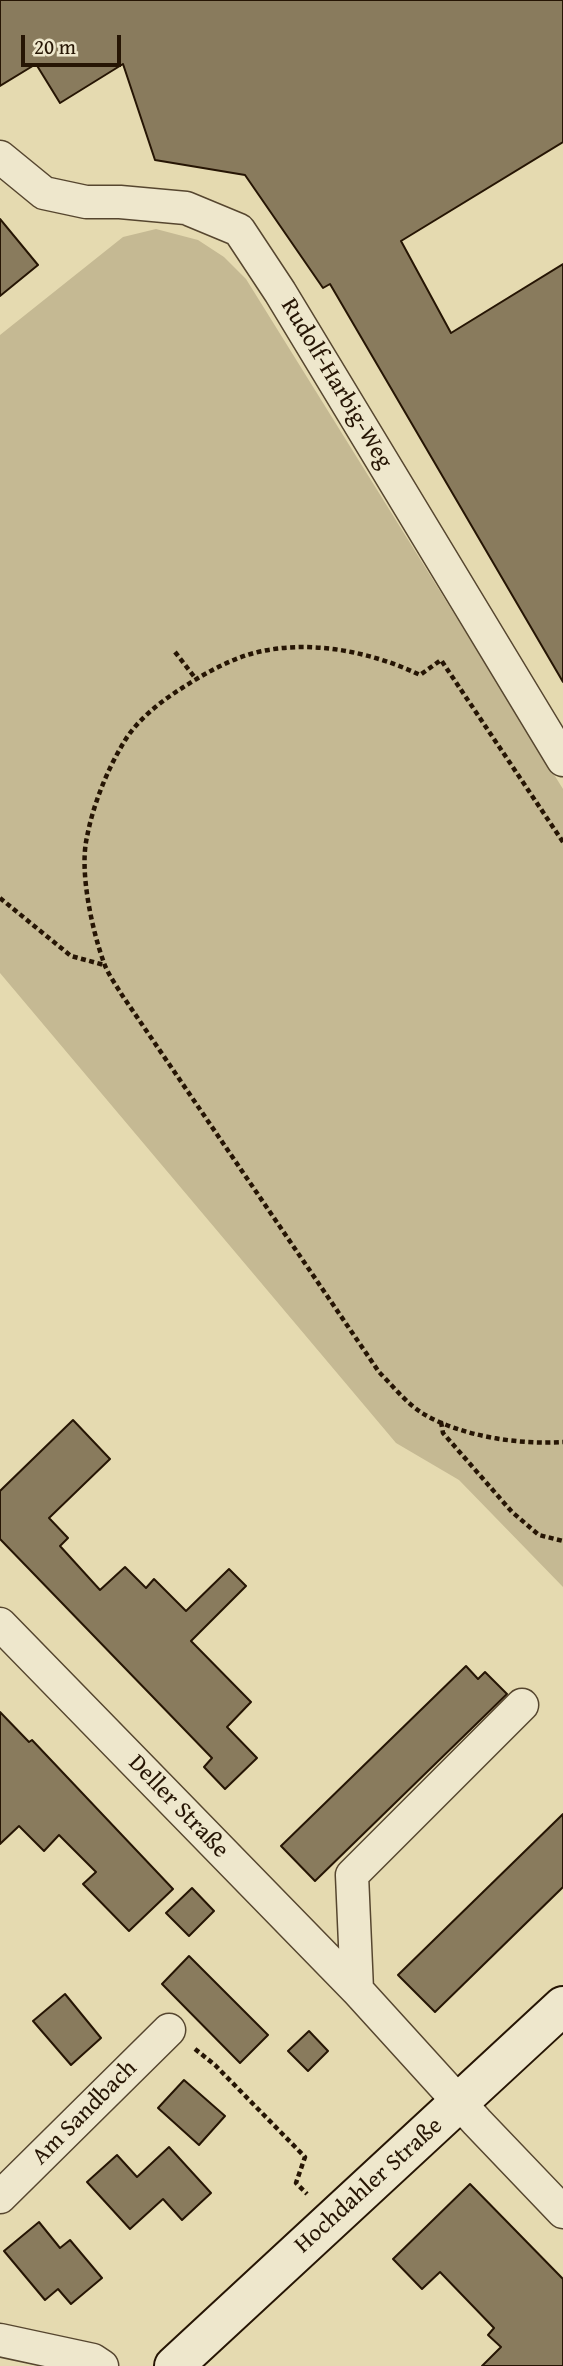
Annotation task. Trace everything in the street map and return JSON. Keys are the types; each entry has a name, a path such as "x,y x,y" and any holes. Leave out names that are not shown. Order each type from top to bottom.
{"street":[{"name":"Rudolf-Harbig-Weg","path":"0,157 44,193 86,202 186,208 239,230 280,292 563,760"},
{"name":"Deller Straße","path":"0,1624 356,1990 563,2212"},
{"path":"356,1990 352,1875 522,1705"},
{"name":"Hochdahler Straße","path":"174,2366 563,2006"},
{"name":"Am Sandbach","path":"0,2197 169,2030"},
{"path":"0,2340 93,2360 102,2366"}],"path":[{"path":"563,842 441,660 420,675 379,659 342,651 294,648 240,657 172,694 136,725 124,741 103,785 86,839 86,873 91,918 105,965 122,995 379,1371 420,1412 462,1432 507,1439 563,1442"},
{"path":"175,652 196,679"},
{"path":"0,898 71,956 105,965"},
{"path":"441,1422 443,1433 512,1512 540,1535 563,1541"},
{"path":"169,2030 215,2065 305,2157 296,2182 332,2219"}],"shaded area":[{"path":"156,229 198,240 224,257 246,279 563,789 563,1587 459,1480 396,1443 0,973 0,335 123,237"}],"building":[{"path":"0,0 563,0 563,142 401,241 451,333 563,264 563,682 330,284 323,288 245,175 155,160 123,64 60,103 36,64 0,86"},
{"path":"0,219 38,265 0,296"},
{"path":"73,1420 110,1459 49,1518 68,1538 60,1546 100,1590 125,1567 146,1588 154,1579 186,1611 229,1569 246,1586 191,1641 251,1702 227,1727 257,1758 225,1789 204,1767 212,1758 0,1539 0,1491"},
{"path":"466,1666 478,1679 485,1672 507,1694 315,1881 281,1846"},
{"path":"0,1712 29,1742 32,1740 173,1889 129,1931 83,1884 96,1872 59,1835 44,1851 19,1826 0,1844"},
{"path":"563,1814 563,1887 435,2012 398,1975"},
{"path":"192,1888 214,1911 189,1936 166,1913"},
{"path":"189,1956 268,2035 240,2063 162,1984"},
{"path":"65,1994 101,2038 71,2065 33,2021"},
{"path":"309,2031 328,2051 308,2071 288,2051"},
{"path":"184,2080 225,2116 199,2145 158,2108"},
{"path":"169,2147 211,2193 182,2220 163,2199 130,2229 87,2182 117,2155 137,2177"},
{"path":"470,2184 563,2279 563,2366 482,2366 501,2347 488,2335 494,2328 440,2272 422,2289 393,2259"},
{"path":"39,2222 60,2248 70,2240 102,2278 71,2304 58,2289 45,2300 4,2251"}]}
